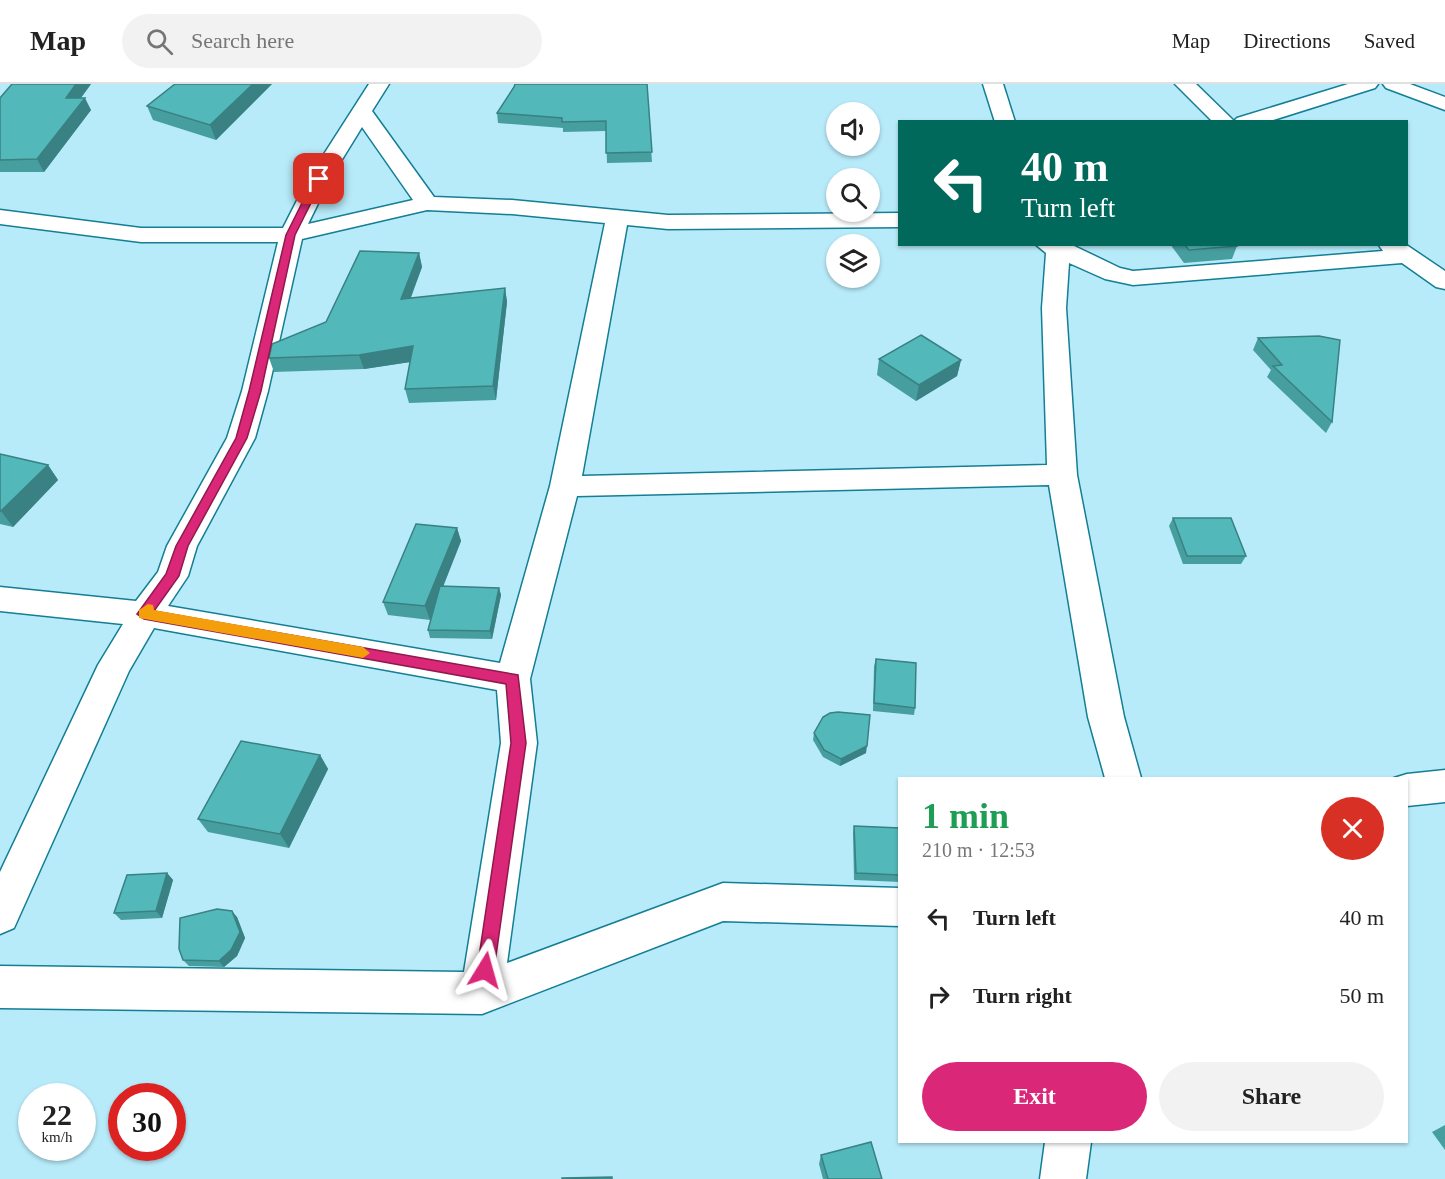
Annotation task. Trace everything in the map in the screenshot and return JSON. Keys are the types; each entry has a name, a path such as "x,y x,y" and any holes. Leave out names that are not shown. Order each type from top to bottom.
{"street":[{"path":"0,915 115,665 136,633 144,614 172,576 182,546 241,438 255,391 291,235 319,179 379,84"},
{"path":"993,84 1004,120"},
{"path":"1185,84 1223,120"},
{"path":"1251,120 1368,84"},
{"path":"1393,84 1445,104"},
{"path":"362,112 427,203"},
{"path":"0,217 141,235 291,235 427,203 512,207 617,219 668,222 898,220"},
{"path":"482,993 519,743 513,679 565,486 617,219"},
{"path":"1123,777 1106,717 1062,476 1054,308 1054,246 1113,274 1133,278 1396,250 1445,282"},
{"path":"565,486 1062,476"},
{"path":"0,598 144,614 513,679"},
{"path":"1408,790 1445,786"},
{"path":"0,987 482,993 723,902 898,908"},
{"path":"1063,1179 1068,1143"}],"building":[{"path":"12,84 76,84 66,98 85,98 37,159 0,160 0,98"},
{"path":"175,84 253,84 210,125 147,106"},
{"path":"515,84 647,84 652,152 606,153 606,121 562,122 562,118 497,113"},
{"path":"1186,246 1237,246 1189,250"},
{"path":"360,251 419,253 401,299 505,288 493,386 405,389 413,346 359,355 269,358 272,344 326,322"},
{"path":"921,335 961,360 919,385 879,359"},
{"path":"1319,336 1340,340 1332,422 1273,366 1282,365 1258,338"},
{"path":"0,454 48,465 1,511 0,511"},
{"path":"1173,518 1231,518 1246,556 1187,556"},
{"path":"416,524 457,528 425,606 383,602"},
{"path":"440,586 499,588 490,631 428,630"},
{"path":"876,659 916,663 915,708 874,703"},
{"path":"838,712 870,715 867,746 841,759 824,750 814,733 823,717"},
{"path":"241,741 320,755 280,834 198,819"},
{"path":"854,826 898,828 898,875 856,873"},
{"path":"167,873 156,911 114,913 127,875"},
{"path":"217,909 232,911 240,932 231,950 219,961 183,960 179,949 180,918"},
{"path":"871,1142 882,1179 828,1179 821,1155"},
{"path":"612,1177 612,1179 562,1179 562,1178"}],"slow traffic":[{"path":"148,609 144,614 363,653"}],"route":[{"path":"319,179 291,235 255,391 241,438 182,546 172,576 144,614 513,679 519,743 485,970"}]}
